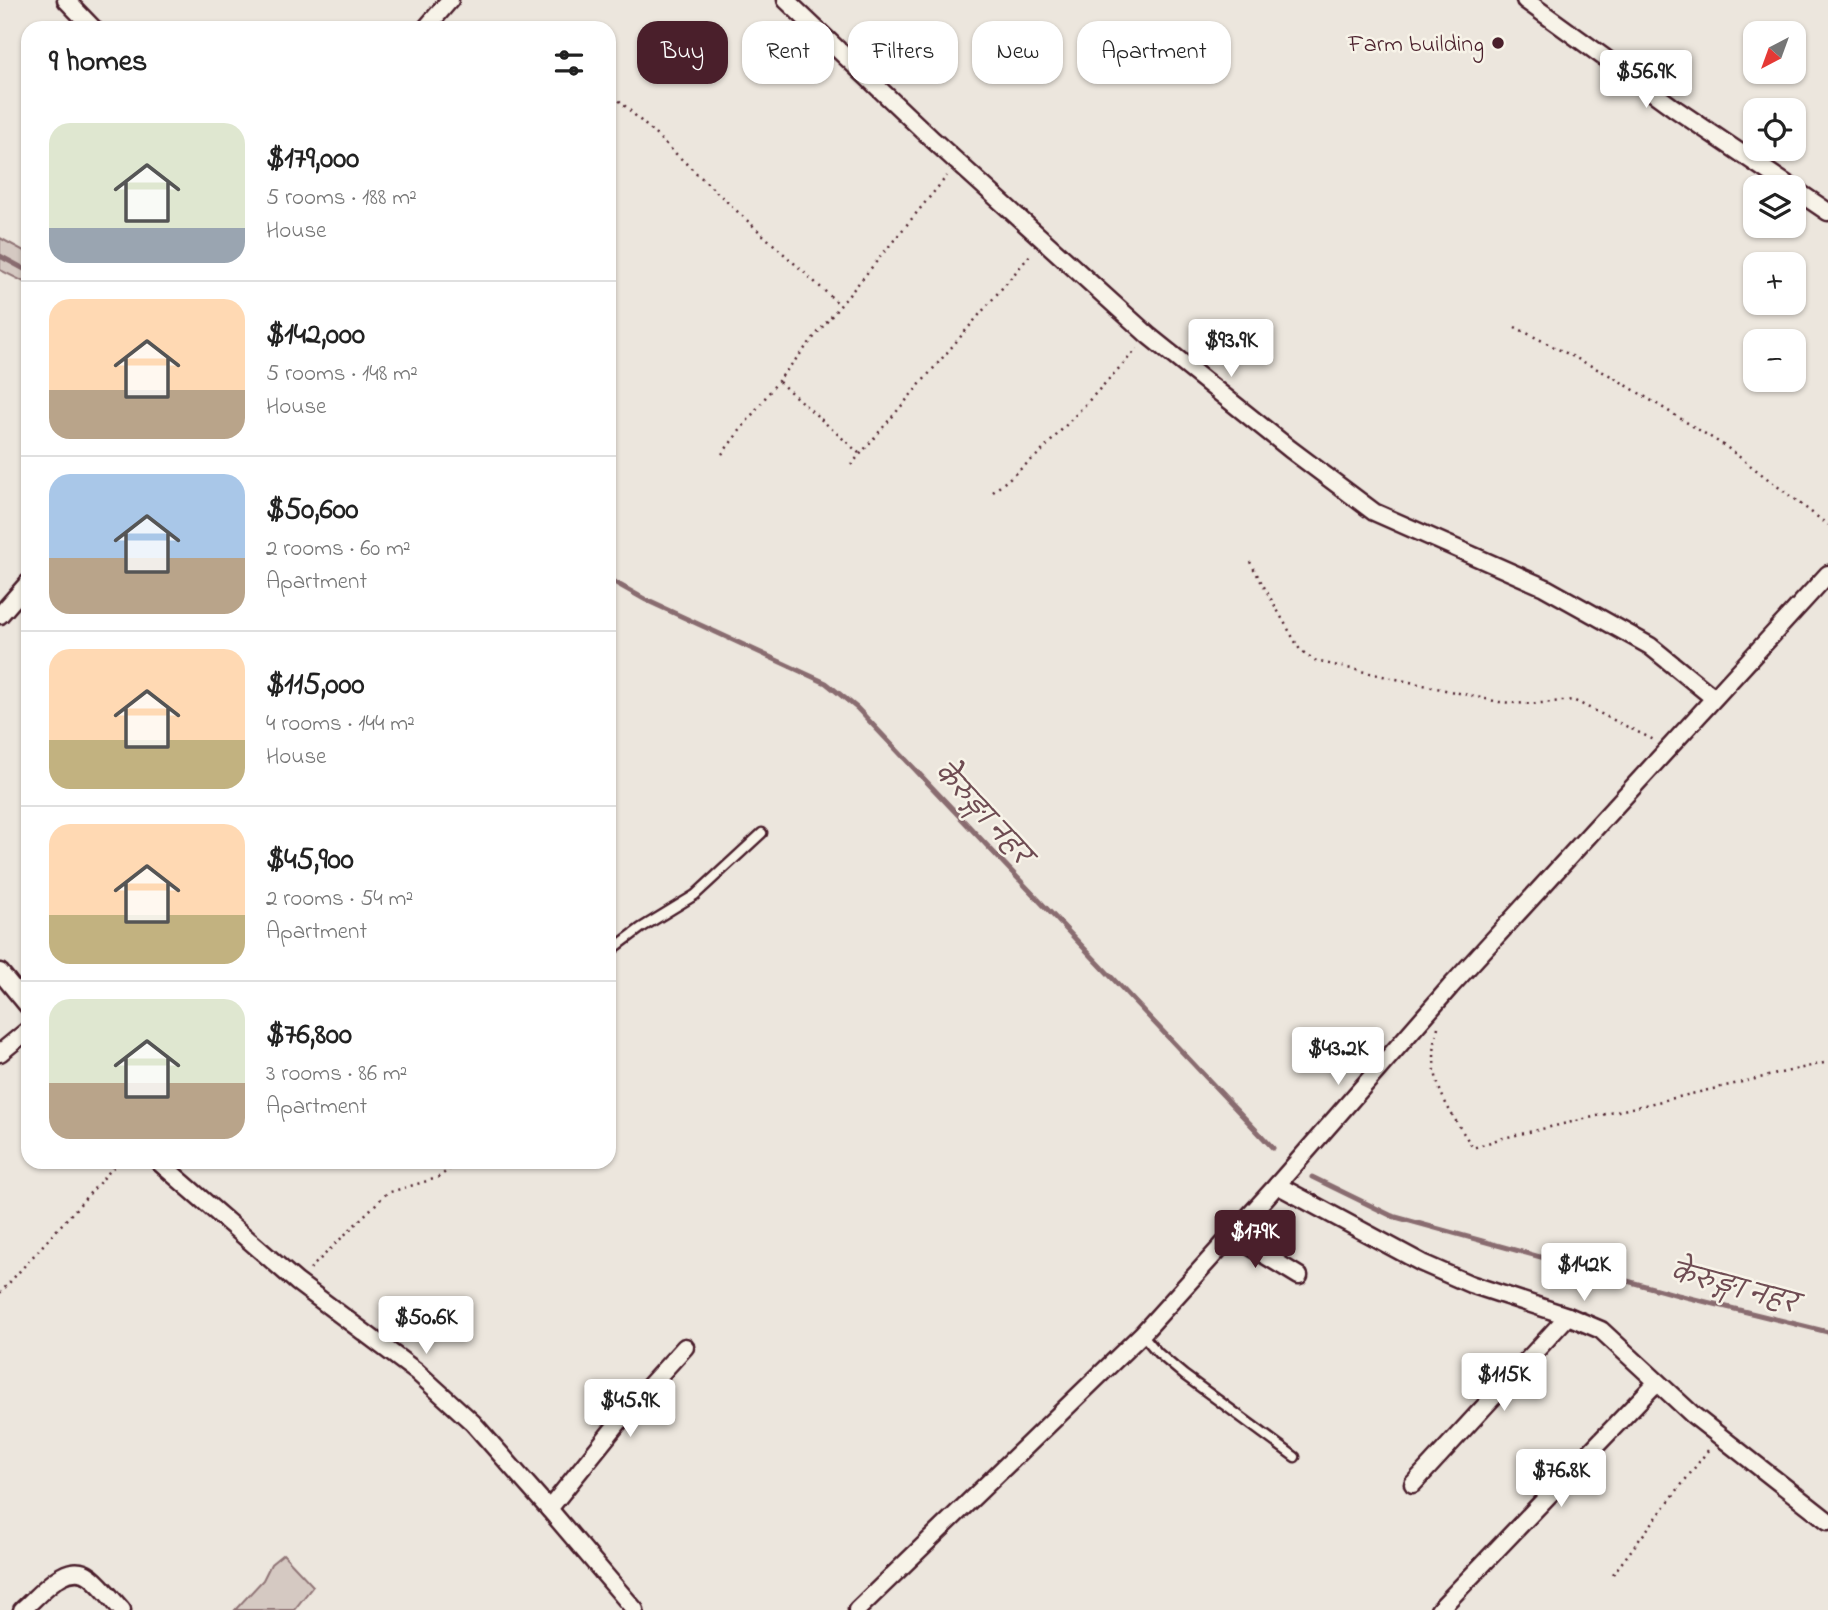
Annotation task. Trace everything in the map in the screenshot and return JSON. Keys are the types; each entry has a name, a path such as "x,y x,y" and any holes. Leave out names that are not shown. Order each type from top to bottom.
{"street":[{"path":"66,0 86,21"},
{"path":"432,21 450,0"},
{"path":"786,0 1149,336 1290,449 1374,512 1544,587 1650,646 1714,698"},
{"path":"1525,0 1674,108 1774,175"},
{"path":"1806,197 1828,212"},
{"path":"857,1610 1142,1334 1450,987 1828,573"},
{"path":"0,615 21,591"},
{"path":"0,972 21,998"},
{"path":"0,1054 21,1036"},
{"path":"167,1169 297,1282 417,1372 473,1423 635,1610"},
{"path":"1277,1185 1422,1263 1469,1284 1601,1330 1693,1415 1828,1521"},
{"path":"1230,1234 1299,1276"},
{"path":"1413,1484 1567,1316"},
{"path":"550,1509 634,1402 685,1348"},
{"path":"1439,1610 1657,1382"},
{"path":"22,1610 65,1573 77,1570 90,1576 122,1610"}],"lane":[{"path":"616,947 640,928 695,895 762,833"},
{"path":"1142,1334 1158,1353 1184,1375 1295,1457"}],"path":[{"path":"616,98 841,305"},
{"path":"722,454 778,381 958,162"},
{"path":"850,465 1043,240"},
{"path":"1515,327 1613,377 1725,446 1828,525"},
{"path":"993,492 1041,452 1149,336"},
{"path":"778,381 860,454"},
{"path":"1250,562 1300,649 1316,661 1499,702 1531,704 1573,700 1669,748"},
{"path":"1440,1020 1433,1063 1441,1097 1473,1148 1499,1139 1828,1062"},
{"path":"0,1293 112,1169"},
{"path":"297,1282 387,1194 438,1178 450,1169"},
{"path":"1613,1574 1720,1436"}],"shaded area":[{"path":"0,238 21,249 21,280 0,270"},
{"path":"283,1554 313,1586 294,1610 235,1610 263,1580 271,1564"}],"waterway":[{"name":"केेरुङ्गा नहर","path":"0,256 21,267"},
{"name":"केेरुङ्गा नहर","path":"616,583 646,600 826,683 857,708 1273,1148"},
{"name":"केरुङ्गा नहर","path":"1312,1177 1392,1216 1678,1295 1828,1332"}],"place":[{"name":"Farm building","path":"1498,43"}]}
